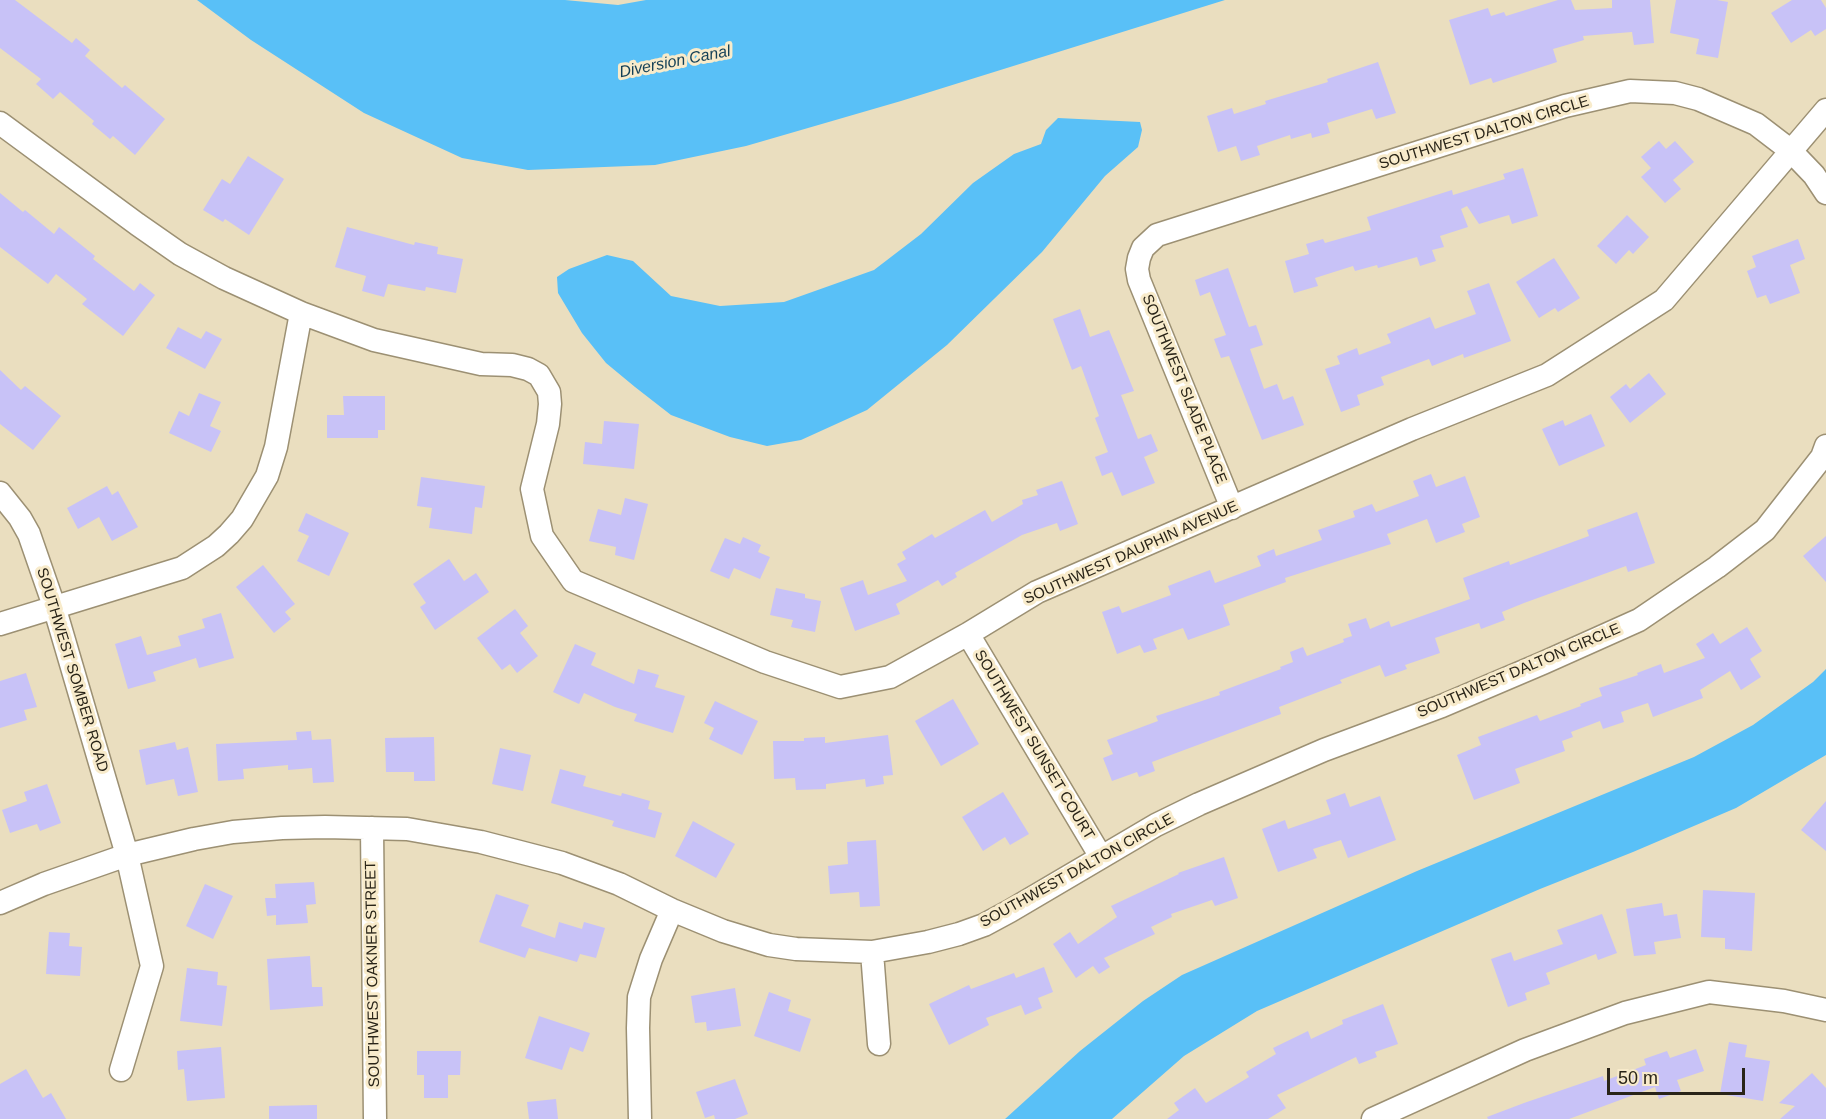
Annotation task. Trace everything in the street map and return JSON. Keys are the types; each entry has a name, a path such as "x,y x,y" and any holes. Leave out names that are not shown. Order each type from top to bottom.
{"street":[{"name":"SOUTHWEST DALTON CIRCLE","path":"1137,269 1143,248 1157,235 1564,106 1630,91 1675,93 1698,99 1756,124 1790,150 1814,175 1826,193"},
{"name":"SOUTHWEST DAUPHIN AVENUE","path":"301,313 375,340 421,352 481,364 512,365 528,369 539,375 544,382 550,404 548,424 532,489 542,536 573,581 765,662 840,687 890,677 968,634 1037,592 1412,429 1546,375 1664,300 1826,110"},
{"path":"0,123 71,177 180,254 224,278 301,313 276,447 267,476 242,519 229,534 208,552 182,568 0,624"},
{"name":"SOUTHWEST SLADE PLACE","path":"1137,269 1139,280 1232,507"},
{"name":"SOUTHWEST DALTON CIRCLE","path":"0,903 44,884 127,855 233,832 314,827 407,829 449,835 562,862 619,884 672,910 723,931 769,945 796,950 872,952 928,942 984,925 1156,825 1199,804 1324,750 1442,706 1639,620 1717,567 1765,530 1822,457 1826,446"},
{"name":"SOUTHWEST SOMBER ROAD","path":"0,493 20,518 29,534 54,606 127,855 152,966 122,1070"},
{"name":"SOUTHWEST SUNSET COURT","path":"968,634 1101,856"},
{"name":"SOUTHWEST OAKNER STREET","path":"372,828 375,1119"},
{"path":"640,1119 639,997 651,960 672,910"},
{"path":"872,952 879,1044"},
{"path":"1373,1119 1525,1050 1625,1013 1708,992 1784,1001 1826,1010"}],"water":[{"name":"Diversion Canal","path":"197,0 565,0 618,5 646,0 1225,0 901,101 746,146 655,165 528,170 462,158 364,113 251,40"},
{"path":"1058,118 1140,122 1142,130 1138,147 1105,176 1042,252 947,345 867,410 801,440 767,446 730,437 671,415 606,363 582,333 558,293 557,277 569,269 607,255 633,261 671,296 720,306 784,302 874,270 921,234 973,183 1014,154 1041,144 1046,130"},
{"path":"1826,669 1826,755 1736,808 1540,889 1257,1011 1184,1056 1112,1119 1005,1119 1080,1051 1143,1001 1182,975 1417,871 1694,757 1753,725 1813,682"}],"building":[{"path":"0,0 15,0 72,43 76,38 90,50 85,56 122,88 125,85 165,119 135,155 113,136 110,139 92,124 94,121 60,92 53,99 36,84 41,79 0,48"},
{"path":"1558,0 1571,0 1575,10 1612,8 1612,0 1650,0 1654,43 1634,45 1632,32 1583,36 1584,40 1553,49 1557,62 1493,83 1491,78 1470,85 1449,20 1488,8 1491,16 1504,12 1506,16"},
{"path":"1676,0 1728,2 1718,58 1696,54 1699,39 1670,33"},
{"path":"1792,0 1821,0 1826,8 1826,29 1815,36 1811,30 1791,43 1771,13"},
{"path":"1378,62 1396,113 1376,119 1372,109 1327,123 1330,133 1312,138 1311,133 1291,139 1290,135 1257,146 1260,155 1241,161 1236,146 1218,152 1207,116 1232,108 1234,114 1266,104 1265,101 1328,82 1327,79"},
{"path":"1659,141 1666,149 1675,141 1694,162 1673,180 1681,189 1665,203 1641,177 1651,168 1641,157"},
{"path":"248,156 284,179 249,235 225,219 223,222 203,210 222,179 230,184"},
{"path":"1523,168 1538,216 1512,224 1509,215 1479,224 1467,206 1461,209 1468,227 1440,236 1444,247 1432,250 1436,261 1420,266 1417,257 1378,268 1377,265 1355,271 1353,266 1315,278 1318,286 1294,293 1285,261 1309,254 1306,244 1323,239 1325,243 1371,230 1367,217 1452,190 1453,195 1505,179 1503,174"},
{"path":"0,193 54,234 59,227 95,256 93,259 134,291 140,283 155,295 123,336 82,304 87,299 56,274 48,284 0,247"},
{"path":"1627,215 1649,237 1633,254 1629,250 1616,264 1597,246"},
{"path":"347,227 414,245 415,242 438,247 437,254 463,259 456,293 426,287 425,291 388,284 384,297 362,291 366,276 335,267"},
{"path":"1798,239 1805,259 1790,265 1800,293 1770,304 1766,295 1757,298 1747,271 1756,267 1752,256"},
{"path":"1554,258 1580,298 1558,312 1555,308 1539,318 1516,282"},
{"path":"1228,268 1249,327 1256,325 1263,345 1250,349 1264,389 1277,384 1283,400 1293,396 1304,425 1262,440 1229,356 1221,358 1214,339 1226,335 1210,292 1200,296 1195,280"},
{"path":"1489,283 1511,341 1464,358 1463,354 1432,366 1429,359 1381,377 1384,385 1357,395 1360,405 1341,412 1325,369 1340,364 1337,356 1357,348 1359,355 1391,343 1387,334 1430,317 1435,329 1476,314 1467,291"},
{"path":"1080,309 1090,337 1109,330 1134,391 1121,395 1138,439 1151,434 1158,451 1144,457 1155,483 1122,496 1112,472 1102,476 1095,457 1108,452 1095,418 1099,416 1081,366 1072,370 1053,319"},
{"path":"178,327 201,339 206,331 222,339 205,369 166,348"},
{"path":"0,370 21,390 25,386 61,416 33,450 0,424"},
{"path":"1649,373 1666,394 1630,423 1610,397 1626,384 1630,389"},
{"path":"199,393 221,402 210,426 221,431 211,452 169,433 179,411 189,416"},
{"path":"343,396 385,396 385,430 378,430 378,438 327,438 327,415 344,415"},
{"path":"1591,414 1605,446 1559,466 1542,429 1563,420 1565,426"},
{"path":"604,421 639,424 634,469 583,464 585,442 602,444"},
{"path":"1431,474 1436,487 1465,476 1480,517 1462,524 1465,532 1436,543 1427,519 1387,534 1391,544 1285,578 1286,582 1223,605 1230,625 1188,640 1183,628 1153,639 1157,649 1144,653 1140,645 1117,654 1102,612 1119,606 1122,613 1171,595 1168,586 1210,570 1215,583 1261,566 1257,556 1274,549 1276,556 1322,540 1318,530 1355,517 1353,511 1372,504 1376,512 1419,496 1413,481"},
{"path":"421,477 485,486 482,508 475,507 472,534 429,528 432,508 417,506"},
{"path":"1062,481 1078,524 1060,531 1057,523 1022,535 955,573 957,577 942,586 938,580 896,604 900,614 855,631 840,588 863,580 868,595 907,581 897,564 906,559 902,552 932,534 935,538 985,510 992,522 1023,504 1022,500 1038,495 1036,490"},
{"path":"107,486 112,495 118,491 138,527 112,541 99,517 78,529 67,508"},
{"path":"625,498 648,504 634,560 615,555 616,547 589,541 598,509 621,515"},
{"path":"1637,512 1655,563 1628,572 1626,566 1502,612 1505,620 1481,629 1479,623 1435,638 1440,653 1405,665 1407,669 1385,677 1380,665 1340,680 1342,683 1279,707 1281,714 1152,762 1155,771 1139,777 1137,772 1112,781 1103,758 1113,754 1107,740 1158,721 1156,716 1220,695 1219,692 1281,669 1280,667 1293,662 1290,652 1303,647 1307,656 1344,642 1343,639 1352,636 1348,624 1366,618 1370,629 1389,621 1391,627 1470,599 1463,578 1509,561 1510,565 1589,536 1587,530"},
{"path":"306,513 349,533 329,576 297,561 309,536 298,531"},
{"path":"1826,536 1826,582 1803,556"},
{"path":"743,537 761,545 758,552 770,557 760,579 734,568 729,579 710,571 725,538 740,544"},
{"path":"449,559 464,581 476,573 489,592 435,630 420,607 426,603 413,584"},
{"path":"263,565 295,604 285,612 291,619 274,633 236,587"},
{"path":"776,588 805,594 805,598 821,601 815,632 791,627 793,620 770,615"},
{"path":"515,609 528,626 520,633 538,656 517,673 510,664 502,670 477,638"},
{"path":"221,613 234,658 199,668 196,658 153,672 156,681 128,689 115,644 141,636 147,655 181,646 178,636 205,628 202,619"},
{"path":"1747,627 1762,651 1750,659 1761,677 1741,690 1730,671 1700,690 1703,698 1653,717 1648,703 1621,712 1624,722 1603,729 1600,721 1571,732 1573,737 1562,741 1565,751 1515,769 1520,783 1474,800 1457,755 1481,745 1478,737 1537,715 1540,721 1581,706 1580,704 1602,696 1599,688 1638,675 1637,673 1661,664 1664,673 1705,658 1696,644 1713,633 1720,644"},
{"path":"575,644 596,653 591,665 634,684 638,669 659,675 655,687 685,696 673,733 634,721 637,714 584,693 579,704 553,692"},
{"path":"26,673 37,707 24,710 27,720 0,728 0,681"},
{"path":"953,699 979,744 941,766 915,721"},
{"path":"715,701 758,721 742,755 709,739 714,728 704,723"},
{"path":"311,731 312,740 331,739 334,782 313,783 312,768 288,770 288,765 243,769 244,779 218,781 216,744 297,740 296,732"},
{"path":"888,735 893,775 883,776 884,784 866,787 865,779 826,784 826,789 796,790 795,778 774,779 773,741 804,741 804,738 825,737 825,743"},
{"path":"434,737 435,781 414,781 414,772 386,772 385,738"},
{"path":"175,742 177,750 188,747 198,792 178,796 174,779 146,785 139,750"},
{"path":"500,748 531,755 523,791 492,784"},
{"path":"560,769 586,776 583,786 650,801 648,809 662,813 655,838 612,826 614,821 551,803"},
{"path":"47,784 61,823 40,831 37,824 10,833 2,810 27,801 24,792"},
{"path":"1003,792 1029,834 1010,845 1005,837 983,851 962,817"},
{"path":"1345,793 1350,807 1380,796 1396,840 1348,858 1341,840 1313,849 1317,858 1278,872 1262,829 1285,820 1288,829 1331,814 1326,800"},
{"path":"1826,801 1826,851 1801,830"},
{"path":"693,821 735,844 716,878 675,856"},
{"path":"876,840 880,906 860,907 859,892 830,894 828,866 848,864 847,842"},
{"path":"1224,857 1238,898 1215,906 1212,900 1171,914 1172,917 1151,927 1155,934 1104,958 1110,967 1099,974 1093,966 1076,978 1053,944 1070,932 1078,944 1117,917 1111,906 1178,873"},
{"path":"314,882 316,904 306,905 308,923 276,925 276,915 267,916 265,898 276,898 275,884"},
{"path":"205,884 233,896 213,939 186,926"},
{"path":"1703,890 1755,893 1752,951 1725,949 1725,938 1701,937"},
{"path":"496,894 529,905 521,926 555,938 559,922 582,929 584,922 605,928 596,958 580,954 577,962 529,948 525,958 479,942"},
{"path":"1662,903 1664,916 1677,914 1681,938 1654,942 1656,954 1634,956 1626,909"},
{"path":"1602,914 1617,953 1598,960 1596,954 1546,973 1550,984 1525,993 1527,1000 1508,1007 1491,959 1511,952 1514,961 1563,944 1557,930"},
{"path":"49,932 70,933 69,946 82,947 80,976 46,974"},
{"path":"310,956 312,987 322,987 323,1006 270,1010 267,959"},
{"path":"1044,967 1053,992 1038,998 1042,1008 1025,1015 1021,1005 986,1018 989,1025 949,1045 929,1004 969,985 971,989 1014,973 1016,978"},
{"path":"187,968 218,972 217,985 227,986 222,1026 180,1021"},
{"path":"735,988 741,1026 707,1031 706,1022 695,1023 691,996"},
{"path":"769,992 791,1000 788,1011 811,1019 800,1052 754,1036"},
{"path":"1383,1004 1398,1044 1375,1052 1377,1057 1359,1064 1356,1057 1277,1095 1286,1108 1268,1119 1167,1119 1179,1110 1174,1103 1195,1088 1206,1103 1249,1077 1246,1072 1276,1054 1273,1048 1308,1031 1311,1039 1343,1024 1342,1020"},
{"path":"539,1016 590,1033 583,1052 570,1047 562,1070 525,1058"},
{"path":"1729,1042 1747,1045 1745,1057 1770,1061 1763,1101 1720,1094"},
{"path":"221,1047 225,1098 187,1101 184,1069 178,1070 177,1051"},
{"path":"1696,1049 1704,1071 1677,1080 1681,1091 1659,1099 1655,1087 1569,1119 1488,1119 1487,1117 1603,1076 1604,1081 1646,1065 1644,1059 1667,1051 1670,1058"},
{"path":"417,1051 461,1051 460,1075 448,1075 448,1098 424,1098 424,1075 417,1075"},
{"path":"26,1069 43,1098 51,1093 66,1119 0,1119 0,1084"},
{"path":"1812,1073 1826,1088 1826,1119 1780,1119 1795,1106 1779,1103"},
{"path":"735,1079 748,1114 735,1119 715,1119 714,1115 705,1118 696,1092"},
{"path":"556,1099 558,1119 529,1119 527,1102"},
{"path":"317,1105 317,1119 269,1119 269,1106"}]}
